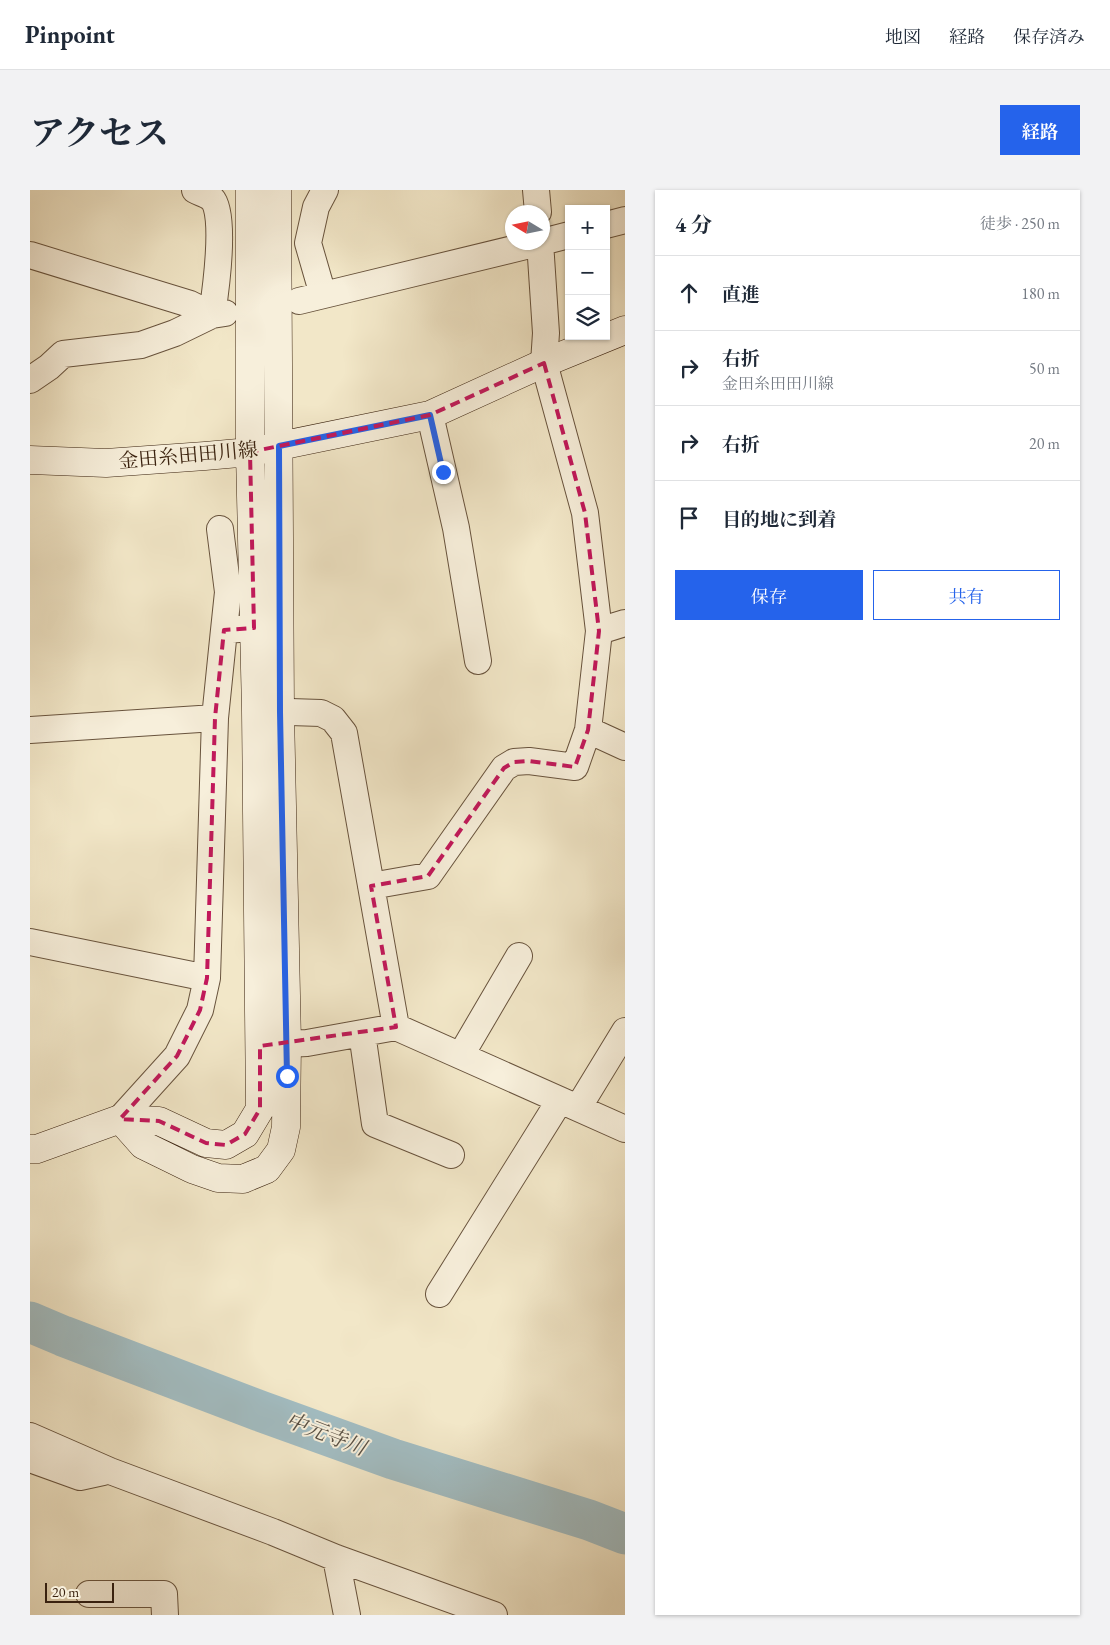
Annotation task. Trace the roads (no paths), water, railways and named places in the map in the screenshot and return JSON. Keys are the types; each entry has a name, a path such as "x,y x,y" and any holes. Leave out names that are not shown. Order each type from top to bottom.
{"street":[{"path":"195,190 213,200 219,212 219,314"},
{"path":"120,1118 143,1145 192,1169 218,1178 243,1179 267,1169 281,1150 286,1127 287,1043 268,712 254,628 250,452 250,190"},
{"path":"30,1149 37,1149 120,1118 159,1121 206,1143 226,1145 245,1134 260,1109 268,712 279,446 277,190"},
{"path":"325,190 316,207 308,243 311,298 512,250"},
{"path":"536,190 537,205"},
{"path":"610,224 625,220"},
{"path":"550,240 565,236"},
{"path":"371,886 428,876 504,768 514,762 530,761 575,767 588,730 599,631 585,513 544,363 546,333 541,250"},
{"path":"30,255 219,314"},
{"path":"30,380 49,367 63,354 141,345 219,314"},
{"name":"金田糸田田川線","path":"30,460 106,463 250,452 430,415 544,363 625,330"},
{"path":"430,415 456,528 478,661"},
{"path":"120,1118 177,1056 200,1010 207,978 215,718 228,592 220,529"},
{"path":"599,631 625,623"},
{"path":"224,630 254,628"},
{"path":"268,712 321,713 333,719 344,733 396,1027"},
{"path":"30,730 215,718"},
{"path":"588,730 625,747"},
{"path":"30,942 207,978"},
{"path":"461,1055 519,956"},
{"path":"260,1046 307,1043 396,1027 625,1129"},
{"path":"439,1294 569,1104 625,1031"},
{"path":"362,1033 375,1124 451,1155"},
{"path":"30,1436 110,1470 336,1558 494,1615"},
{"path":"30,1460 80,1477 110,1470"},
{"path":"336,1558 346,1615"},
{"path":"89,1594 164,1594 165,1615"}],"waterway":[{"name":"中元寺川","path":"30,1322 260,1411 393,1459 589,1520 625,1534"}]}
